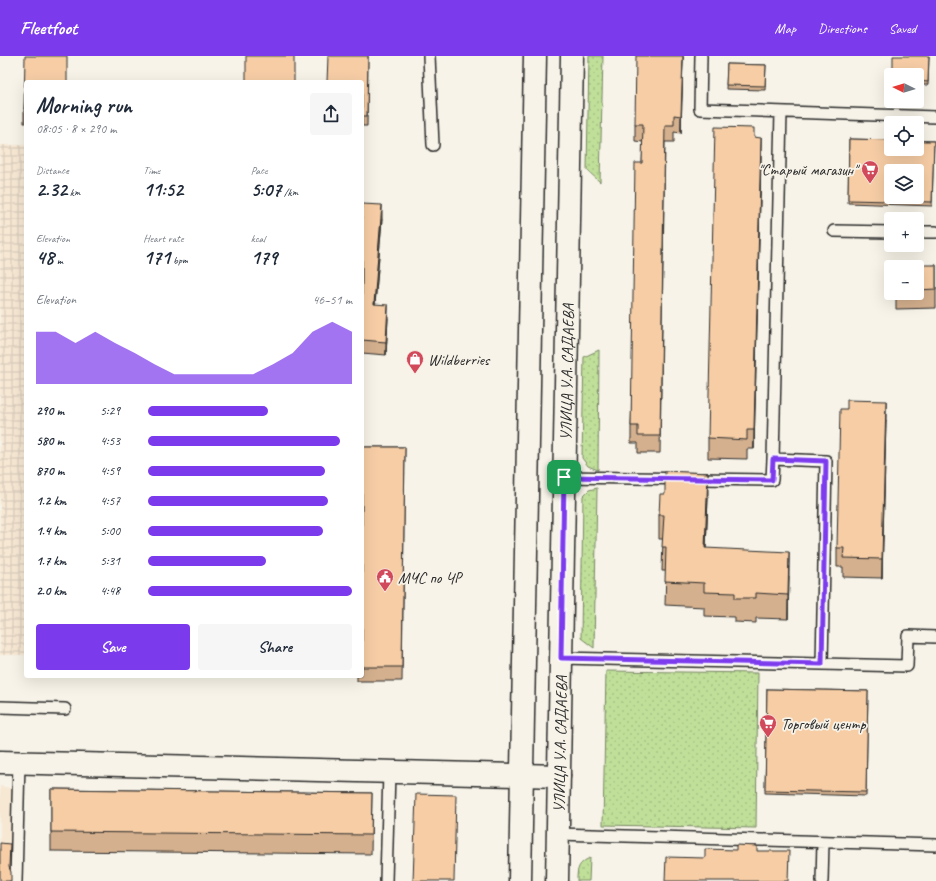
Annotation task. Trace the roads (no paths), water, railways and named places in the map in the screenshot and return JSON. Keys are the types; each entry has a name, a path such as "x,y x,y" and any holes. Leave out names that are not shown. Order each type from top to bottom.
{"main road":[{"path":"520,881 535,56"},
{"name":"УЛИЦА У.А. САДАЕВА","path":"557,881 572,56"},
{"path":"9,762 559,776"}],"lane":[{"path":"429,56 433,145"},
{"path":"701,56 700,109 936,116"},
{"path":"564,477 772,480 781,112"},
{"path":"834,231 884,232"},
{"path":"924,232 936,232"},
{"path":"773,459 826,461 822,664"},
{"path":"561,658 907,666 908,636 936,637"},
{"path":"0,707 65,709"},
{"path":"9,762 16,881"},
{"path":"386,881 389,772"},
{"path":"558,834 936,845"},
{"path":"822,881 823,842"}],"place":[{"name":"\"Старый магазин\"","path":"870,184"},
{"name":"Wildberries","path":"415,374"},
{"name":"МЧС по ЧР","path":"385,592"},
{"name":"Торговый центр","path":"768,738"}]}
